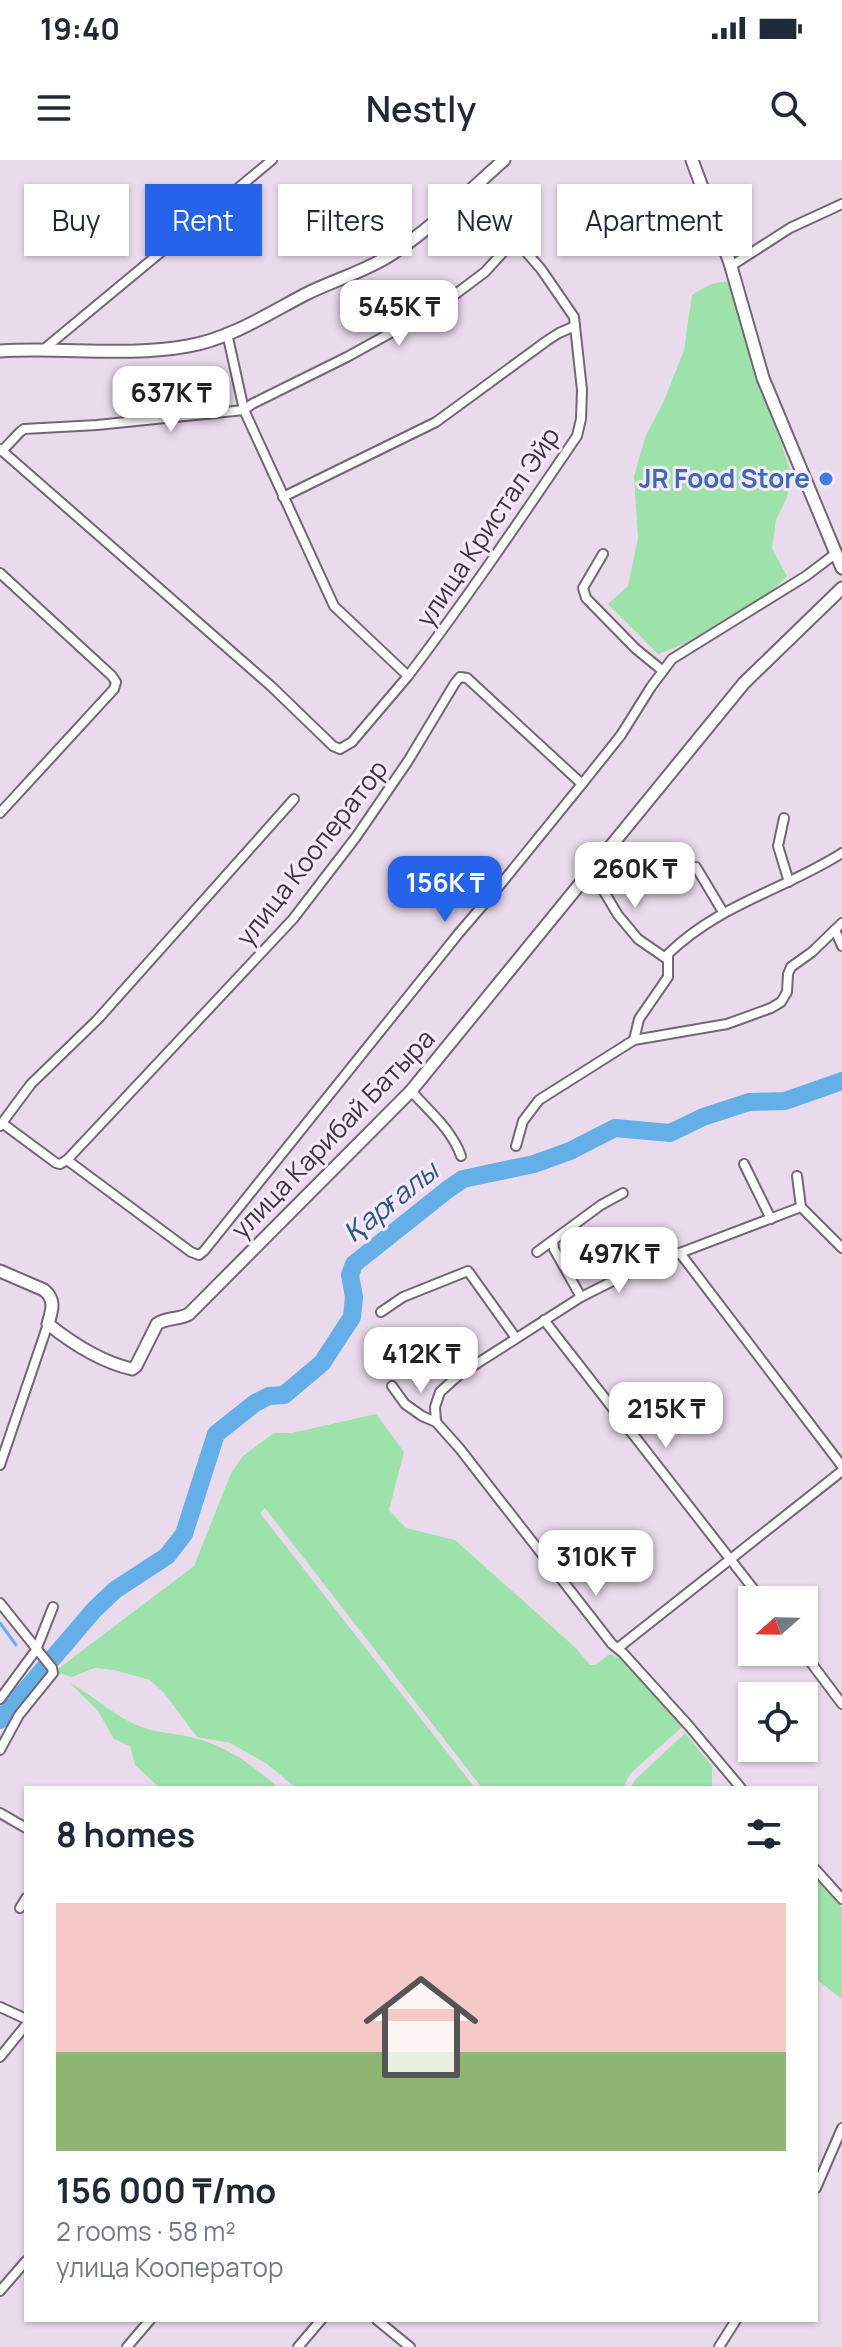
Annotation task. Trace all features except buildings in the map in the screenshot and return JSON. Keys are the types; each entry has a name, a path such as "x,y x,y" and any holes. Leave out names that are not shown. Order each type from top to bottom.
{"street":[{"path":"43,350 272,160"},
{"path":"477,184 504,160"},
{"path":"692,160 731,266 763,378 842,568"},
{"path":"731,266 790,228 842,204"},
{"path":"0,351 190,346 262,318 314,290 360,272 392,254 428,224"},
{"path":"1,450 24,429 244,410 441,305 485,272 500,256"},
{"name":"улица Кристал Эйр","path":"1,450 340,749 352,742 408,676 471,591 577,436 582,390 574,317 529,256"},
{"path":"283,497 436,422 548,340 575,326"},
{"path":"227,333 244,410 334,606 408,676"},
{"path":"603,554 583,588 584,593 636,649 663,671"},
{"path":"294,799 98,1019 31,1084 1,1125 56,1163 67,1160 199,1255 621,735 672,659 806,576 835,554"},
{"path":"0,573 116,682 114,689 0,813"},
{"name":"улица Карибай Батыра","path":"48,1324 71,1342 118,1366 132,1369 136,1366 157,1324 189,1314 411,1091 744,683 842,588"},
{"name":"улица Кооператор","path":"67,1160 293,919 408,761 460,677 467,678 582,784"},
{"path":"784,818 778,846 789,882"},
{"path":"634,1040 639,1019 668,977 668,954 679,943 723,912 800,878 842,853"},
{"path":"696,867 723,912"},
{"path":"591,870 604,895 638,939 667,959"},
{"path":"516,1146 523,1121 539,1100 634,1040 727,1024 771,1008 784,998 791,967 838,927 842,943"},
{"path":"411,1091 442,1124 461,1156"},
{"path":"744,1164 771,1219"},
{"path":"797,1176 801,1207 827,1234 841,1243"},
{"path":"537,1252 601,1205 623,1193"},
{"path":"436,1422 435,1407 440,1392 459,1375 581,1297 635,1270 801,1207"},
{"path":"553,1241 554,1249 581,1297"},
{"path":"618,1648 842,1469 680,1253"},
{"path":"0,1271 44,1290 49,1294 53,1307 0,1465"},
{"path":"381,1312 403,1297 468,1271 516,1338"},
{"path":"544,1320 751,1586"},
{"path":"392,1386 405,1404 436,1422 460,1449 612,1644 689,1726 739,1786"},
{"path":"0,1603 53,1673 19,1715 0,1750"},
{"path":"0,1699 36,1650 53,1607"},
{"path":"814,1666 842,1704"},
{"path":"0,1813 24,1827"},
{"path":"818,1872 842,1899"},
{"path":"20,1908 24,1901"},
{"path":"0,2007 24,2021"},
{"path":"0,2057 24,2025"},
{"path":"818,2183 842,2128"},
{"path":"0,2291 24,2263"},
{"path":"127,2347 148,2322"},
{"path":"298,2347 319,2322"},
{"path":"379,2322 410,2347"},
{"path":"719,2347 735,2322"}],"green space":[{"path":"729,281 791,474 787,497 776,520 772,549 787,576 772,591 689,642 658,654 608,604 628,586 638,538 634,476 646,435 664,401 684,350 692,295 711,284"},
{"path":"376,1414 404,1452 389,1510 406,1528 455,1540 577,1649 590,1665 595,1665 610,1654 623,1660 683,1726 630,1774 624,1786 480,1786 265,1508 260,1513 473,1786 294,1786 267,1764 230,1743 197,1737 164,1693 150,1680 95,1668 72,1677 54,1672 194,1566 231,1473 243,1456 274,1433 292,1433"},
{"path":"70,1683 139,1726 194,1738 229,1752 276,1786 158,1786 135,1765 130,1746 114,1739 98,1711"},
{"path":"685,1733 712,1766 712,1786 631,1786"},
{"path":"818,1881 842,1908 842,1999 818,1981"}],"waterway":[{"name":"Қарғалы","path":"0,1720 94,1610 115,1590 167,1556 184,1534 216,1434 255,1403 269,1396 284,1395 322,1363 352,1317 354,1297 350,1275 354,1264 447,1190 463,1179 534,1164 570,1151 615,1128 670,1133 703,1117 749,1102 785,1101 842,1081"},
{"path":"0,1623 16,1645"}],"place":[{"name":"JR Food Store","path":"826,479"}]}
